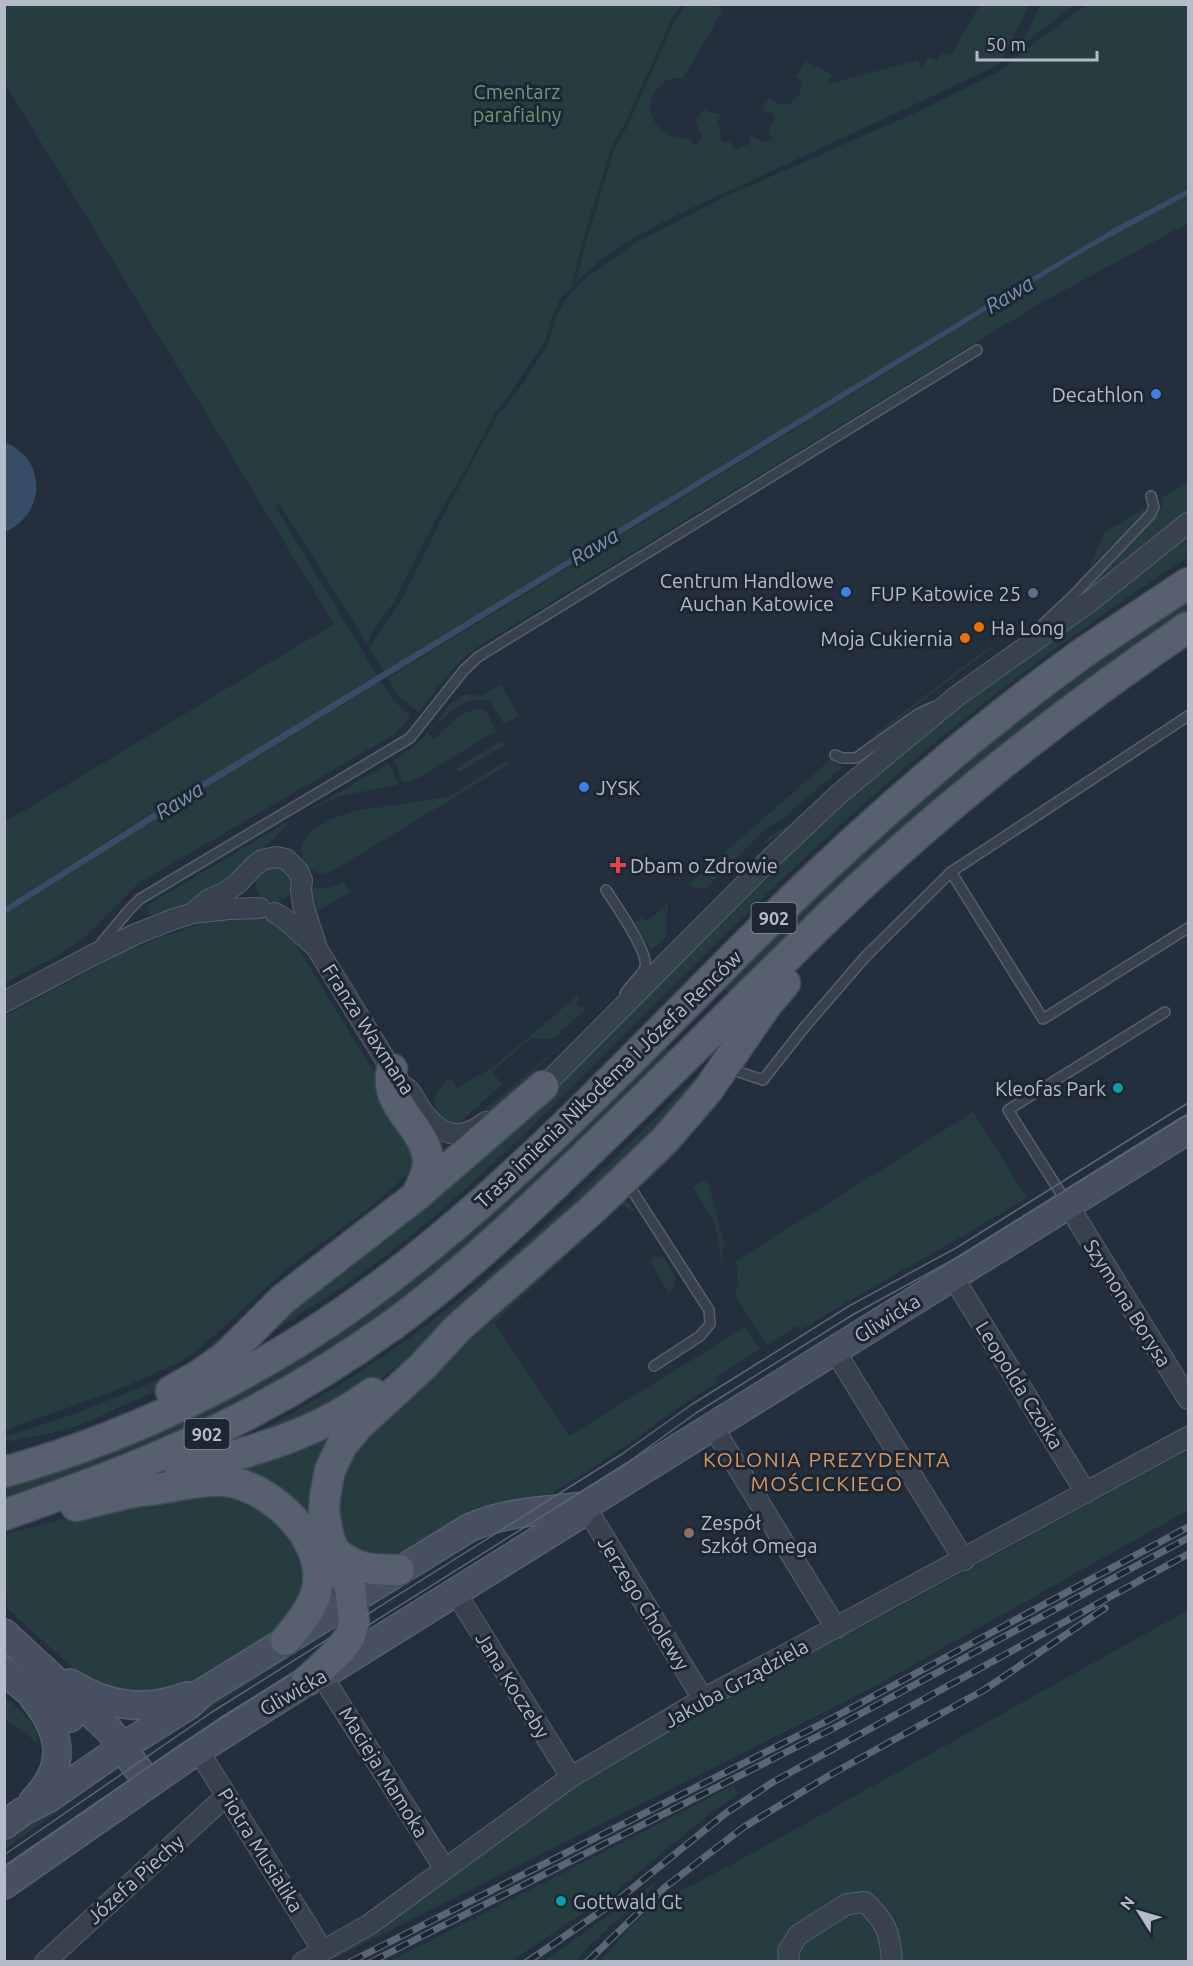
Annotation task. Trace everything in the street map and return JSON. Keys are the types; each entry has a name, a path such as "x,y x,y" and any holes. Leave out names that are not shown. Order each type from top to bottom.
{"main road":[{"name":"Trasa imienia Nikodema i Józefa Renców","path":"4,1516 123,1472 189,1443 255,1410 358,1348 429,1296 549,1191 847,847 996,719 1078,657 1188,583"},
{"name":"Trasa imienia Nikodema i Józefa Renców","path":"4,1472 59,1456 164,1414 227,1383 295,1344 384,1283 453,1227 525,1162 832,913 922,830 1022,747 1188,627"},
{"path":"314,1678 350,1636 354,1622 352,1599 329,1538 324,1512 327,1483 336,1456 350,1434 422,1367 457,1329 625,1180 665,1140 708,1090 765,1007 805,962 832,913"},
{"path":"400,1078 389,1081 391,1092 424,1146 428,1159 424,1179 417,1196"},
{"path":"59,1456 201,1374 226,1356 283,1299 417,1196 543,1086"},
{"path":"136,1491 172,1475 259,1450 324,1424 355,1406 414,1359 457,1329"},
{"path":"4,1516 71,1507 136,1491 208,1481 240,1484 258,1492 285,1510 301,1529 314,1554 318,1571 317,1588 312,1603 286,1640"},
{"path":"336,1554 361,1568 374,1571 399,1570"}],"street":[{"path":"543,1086 807,824 878,760 957,696 1092,600 1188,523"},
{"path":"194,913 208,900 226,892 238,883 262,860 276,857 286,859 298,871 302,880 301,890 306,918 316,947"},
{"path":"248,873 246,881 248,894 268,911 292,925 316,947"},
{"path":"4,1002 136,934 194,913 229,909 268,911 294,903 301,890"},
{"name":"Franza Waxmana","path":"316,947 419,1107 434,1123 447,1132 463,1135 478,1128 508,1104 543,1086"},
{"name":"Gliwicka","path":"4,1885 198,1750 456,1593 579,1515 585,1506 1188,1130"},
{"name":"Szymona Borysa","path":"1068,1205 1188,1400"},
{"name":"Leopolda Czoika","path":"953,1277 1086,1493"},
{"path":"835,1351 964,1560"},
{"path":"712,1427 836,1628"},
{"name":"Jakuba Grządziela","path":"303,1962 370,1924 571,1777 703,1699 1188,1437"},
{"name":"Gliwicka","path":"13,1818 49,1798 189,1705 203,1692 469,1528 488,1519 508,1515 585,1506"},
{"name":"Jerzego Cholewy","path":"585,1506 703,1699"},
{"name":"Jana Koczeby","path":"456,1593 571,1777"},
{"path":"4,1633 30,1655 82,1691 115,1703 152,1706 203,1692"},
{"path":"30,1655 109,1730 149,1784"},
{"path":"4,1671 28,1691 50,1721 57,1740 57,1753 49,1782 43,1791 13,1818"},
{"name":"Macieja Mamoka","path":"314,1678 445,1869"},
{"path":"28,1691 47,1697 99,1743 122,1748"},
{"name":"Piotra Musialika","path":"198,1750 323,1951"},
{"name":"Józefa Piechy","path":"45,1962 226,1796"},
{"path":"789,1962 788,1951 798,1935 848,1904 865,1902 881,1917 889,1937 892,1962"}],"lane":[{"path":"91,956 140,899 410,738 464,670 478,657 977,350"},
{"path":"1013,656 1151,514 1154,507 1151,496"},
{"path":"835,755 842,758 856,758 918,714 957,696"},
{"path":"739,1072 763,1080 802,1029 866,956 951,872 1188,716"},
{"path":"951,872 1043,1019 1188,928"},
{"path":"606,890 641,946 645,958 645,967 627,990 618,1013"},
{"path":"1068,1205 1008,1110 1166,1012"},
{"path":"625,1180 709,1310 710,1324 700,1336 654,1366"}],"green space":[{"path":"685,4 720,5 719,7 723,10 683,78 667,80 654,93 651,112 654,121 668,135 689,138 694,145 703,138 695,121 704,109 711,113 721,113 717,123 720,128 721,142 731,142 734,150 749,144 751,136 765,142 773,140 769,129 775,119 772,113 765,112 763,107 766,101 771,99 782,105 797,98 801,81 796,77 806,61 832,75 826,85 918,60 921,69 929,57 937,61 942,53 950,56 980,5 1029,5 1003,58 996,66 656,226 614,251 576,282 614,150 629,123 674,22"},
{"name":"Cmentarz parafialny","path":"4,5 681,5 671,21 626,121 610,150 571,288 562,296 554,311 544,343 496,411 437,517 394,602 373,631 367,644 280,504 275,506 377,675 135,823 5,907 5,822 334,624 5,83"},
{"path":"1040,5 1075,5 1021,45"},
{"path":"1086,5 1188,5 1188,189 1118,226 1007,292 384,671 371,652 375,638 400,603 443,516 498,415 517,392 548,345 558,313 565,300 587,277 635,243 729,195 922,110 1002,70 1013,59"},
{"path":"1188,195 1188,223 1039,304 473,650 431,695 419,713 398,695 388,678 1085,251"},
{"path":"1188,481 1188,512 1087,593 1085,592 1157,516 1162,508 1162,498"},
{"path":"1145,508 1144,512 1089,568 1104,533"},
{"path":"1188,533 1188,557 1041,659 948,732 857,809 462,1192 376,1263 312,1307 246,1347 856,790 967,700"},
{"path":"1188,600 1188,611 1067,695 964,776 732,991 725,990 725,986 825,888 964,765 1069,683"},
{"path":"1002,640 875,737 874,735 975,657"},
{"path":"381,681 392,699 411,717 393,735 137,884 96,927 78,942 5,983 5,914"},
{"path":"500,685 519,715 504,724 490,702 483,700 468,702 437,722 449,705 461,696 469,694 481,696"},
{"path":"480,708 487,712 496,731 420,777 403,783 394,760 417,744 428,732 434,739 463,713"},
{"path":"502,741 504,745 460,772 457,770 458,767"},
{"path":"830,760 843,767 778,822 766,828 706,888 688,885"},
{"path":"507,761 509,764 336,869 323,874 318,873 303,862 302,843 310,832 333,818 355,811 448,797"},
{"path":"389,763 397,785 340,796 310,809"},
{"path":"851,768 856,768 791,827 762,845 770,836 789,825"},
{"path":"287,822 288,824 264,848 208,895 152,915 148,912 149,904"},
{"path":"274,866 286,872 292,884 286,896 274,902 262,896 256,884 262,872"},
{"path":"343,882 350,892 311,915 310,888 328,888"},
{"path":"668,903 666,936 651,950 635,922 643,917 646,922"},
{"path":"250,915 274,924 293,940 420,1147 423,1158 367,1210 285,1270 199,1349 180,1362 122,1388 5,1430 5,1016 122,953 218,918"},
{"path":"579,996 577,1004 580,1007 586,1007 585,1009 553,1039 532,1038 492,1071 502,1084 455,1127 442,1119 435,1108 435,1102 438,1091 445,1082 450,1078 457,1088 496,1065"},
{"path":"574,1034 494,1108 466,1127 482,1112"},
{"path":"727,1045 707,1080 453,1322 365,1392 234,1445 352,1377 398,1346 461,1298 579,1193"},
{"path":"665,1047 669,1054 508,1210 440,1269 359,1330 263,1389 163,1438 111,1460 5,1496 5,1487 48,1474 178,1423"},
{"path":"973,1112 1027,1198 801,1330 798,1325 767,1345 735,1295 738,1285 736,1261"},
{"path":"421,1175 205,1359 157,1391 79,1425 5,1442 4,1437 69,1416 179,1372 191,1364 277,1286 395,1194 409,1180"},
{"path":"705,1180 709,1186 724,1243 722,1267 715,1224 693,1187"},
{"path":"625,1199 635,1210 632,1211 622,1204 494,1323 569,1436 745,1327 760,1349 715,1377 718,1382 618,1451 533,1505 381,1565 337,1537 337,1474 355,1440"},
{"path":"655,1257 664,1259 674,1277 675,1284 669,1294 650,1261"},
{"path":"332,1426 344,1592 329,1604 321,1553 209,1469"},
{"path":"1188,1450 1188,1510 874,1687 329,1961 311,1962 576,1785 707,1707 903,1605"},
{"path":"207,1488 273,1510 309,1571 287,1629 173,1695 116,1692 84,1678 7,1608 4,1534"},
{"path":"1188,1610 1188,1961 599,1962 634,1923 654,1905 742,1859"},
{"path":"343,1615 346,1621 175,1731 169,1723"},
{"path":"4,1697 32,1724 38,1736 37,1742 5,1720"},
{"path":"79,1783 85,1792 5,1849 4,1835"},
{"path":"734,1785 737,1794 616,1891 511,1961 390,1961"},
{"path":"654,1883 656,1885 575,1961 544,1961"}],"water":[{"name":"Rawa","path":"1188,189 1188,195 1085,251 994,306 197,793 5,914 5,907 192,788 1007,292 1118,226"},
{"path":"4,442 18,450 28,461 34,473 36,487 34,500 28,513 19,524 5,532"}],"tram line":[{"path":"4,1855 212,1712 622,1454 691,1405 849,1306 956,1248 1188,1103"},
{"path":"4,1866 217,1720 627,1463 696,1413 854,1314 960,1256 1188,1114"}],"railway":[{"path":"350,1962 827,1721 1188,1527"},
{"path":"371,1962 832,1729 1188,1538"},
{"path":"527,1962 619,1899 726,1813 773,1782 1188,1554"},
{"path":"587,1962 664,1888 744,1827 830,1775 984,1690 1105,1608"}],"place":[{"name":"Decathlon","path":"1156,394"},
{"name":"Centrum Handlowe Auchan Katowice","path":"846,592"},
{"name":"FUP Katowice 25","path":"1033,593"},
{"name":"Ha Long","path":"979,627"},
{"name":"Moja Cukiernia","path":"965,638"},
{"name":"JYSK","path":"584,787"},
{"name":"Dbam o Zdrowie","path":"618,865"},
{"name":"Kleofas Park","path":"1118,1088"},
{"name":"Zespół Szkół Omega","path":"689,1533"},
{"name":"Gottwald Gt","path":"561,1901"}],"district":[{"name":"KOLONIA PREZYDENTA MOŚCICKIEGO","path":"827,1471"}]}
